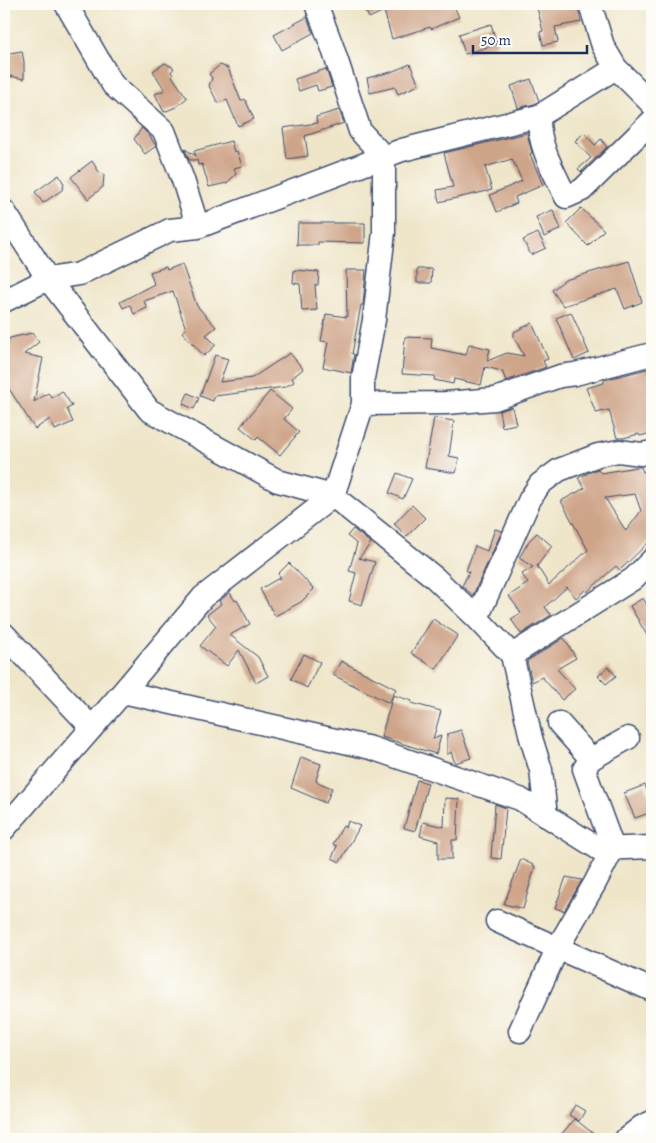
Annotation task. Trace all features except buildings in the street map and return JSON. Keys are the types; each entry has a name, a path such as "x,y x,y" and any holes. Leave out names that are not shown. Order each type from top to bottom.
{"street":[{"path":"66,4 113,85 164,132 183,180 198,226"},
{"path":"4,829 123,692 203,596 333,496 363,404 364,378 374,320 384,232 384,157 360,131 316,4"},
{"path":"590,4 603,46 616,68 652,104"},
{"path":"4,302 48,279 80,274 170,230 198,226 402,150 539,116 616,68"},
{"path":"539,116 538,131 542,145 566,197 582,190 588,185 652,121"},
{"path":"4,211 48,279 149,410 278,481 333,496 435,578 512,655 540,770 546,816"},
{"path":"363,404 446,403 496,398 560,376 575,374 652,354"},
{"path":"477,618 530,499 540,484 559,470 598,455 619,451 641,454 652,452"},
{"path":"512,655 626,584 652,560"},
{"path":"4,634 92,728"},
{"path":"123,692 371,748 520,799 599,849 652,847"},
{"path":"559,723 591,759"},
{"path":"520,1031 558,947 595,883 612,848 584,769 591,759 628,738"},
{"path":"497,921 652,990"},
{"path":"626,1139 641,1127 652,1122"}]}
